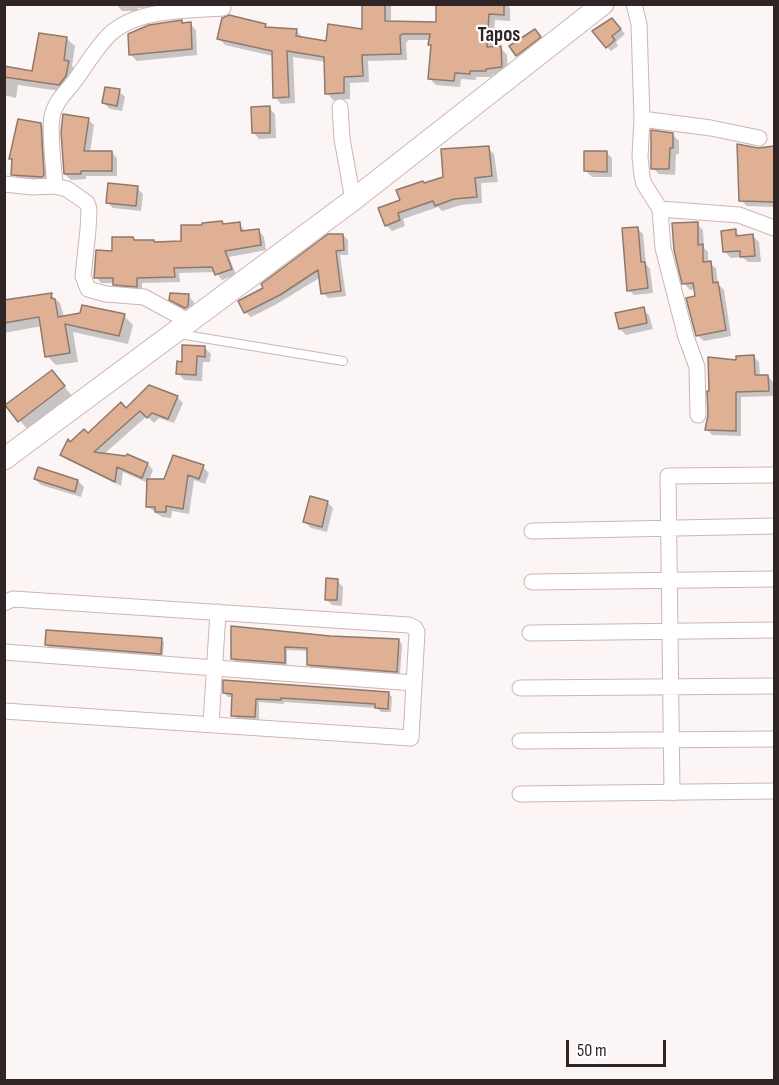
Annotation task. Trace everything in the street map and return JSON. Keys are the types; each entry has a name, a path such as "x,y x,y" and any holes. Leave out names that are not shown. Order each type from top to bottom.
{"street":[{"path":"4,459 353,200 603,4"},
{"path":"634,4 639,24 642,176 660,209 663,248 677,306 697,367 698,415"},
{"path":"55,186 51,118 59,98 75,81 95,51 111,33 128,21 142,16 223,8"},
{"path":"340,106 342,139 353,200"},
{"path":"642,120 711,128 759,138"},
{"path":"4,184 33,187 55,186 67,189 89,206 83,276 88,289 106,294 144,297 183,328"},
{"path":"660,209 739,215 774,228"},
{"path":"672,793 668,476 774,475"},
{"path":"532,531 774,526"},
{"path":"532,582 774,579"},
{"path":"4,603 13,599 218,612 409,626 415,628 417,632 411,738 4,711"},
{"path":"211,724 218,612"},
{"path":"530,633 774,630"},
{"path":"4,652 414,683"},
{"path":"520,688 774,686"},
{"path":"520,741 774,739"},
{"path":"520,794 774,792"}],"lane":[{"path":"183,328 343,361"}],"building":[{"path":"362,4 385,4 385,21 436,22 436,4 504,4 504,15 489,14 487,47 501,46 502,67 486,69 486,71 470,71 470,74 455,73 454,81 428,79 430,34 402,34 400,36 401,54 362,55 363,76 344,77 344,93 325,94 324,57 287,51 289,97 273,98 272,51 217,39 222,18 229,15 266,24 265,27 297,29 296,36 326,41 328,24 362,29"},
{"path":"612,18 621,29 612,36 615,40 606,48 592,31"},
{"path":"182,20 182,23 191,22 192,49 129,55 128,34 149,25"},
{"path":"535,29 541,37 516,56 509,46"},
{"path":"39,33 67,37 64,60 69,61 66,76 59,85 4,77 4,66 32,71"},
{"path":"105,87 120,89 117,106 102,103"},
{"path":"270,106 270,133 252,133 251,107"},
{"path":"63,114 89,118 84,151 112,151 112,171 81,171 81,174 64,174 61,132"},
{"path":"18,119 41,123 44,175 42,177 11,175 12,159 9,159"},
{"path":"651,130 673,133 669,169 651,169"},
{"path":"737,144 758,148 774,146 774,202 739,201"},
{"path":"489,146 492,176 475,178 477,197 454,199 435,206 433,201 398,213 400,220 385,226 378,208 400,200 396,190 443,177 441,149"},
{"path":"584,151 607,151 607,172 584,171"},
{"path":"108,183 138,186 136,206 106,203"},
{"path":"222,221 223,224 240,222 241,231 259,229 261,245 225,251 232,269 215,275 212,267 174,268 175,277 137,278 137,287 113,285 113,278 94,278 96,250 112,251 112,237 133,237 134,240 154,240 154,242 181,241 181,225 202,225 202,223"},
{"path":"698,222 698,245 703,244 703,262 711,261 713,283 718,282 726,330 696,336 686,298 695,296 693,283 682,284 674,250 672,223"},
{"path":"638,227 641,262 645,262 648,288 627,291 622,228"},
{"path":"736,229 736,236 753,234 755,256 740,257 740,251 723,252 721,231"},
{"path":"328,234 343,234 344,250 336,251 341,291 321,294 318,270 280,295 244,313 238,301 263,288 261,284"},
{"path":"52,293 51,298 55,299 58,317 80,313 82,305 125,314 119,336 65,324 70,353 45,357 39,317 4,323 4,300"},
{"path":"170,293 189,294 188,306 185,308 169,300"},
{"path":"644,307 647,323 619,329 615,313"},
{"path":"182,345 205,346 205,357 197,356 196,375 176,374 177,361 182,362"},
{"path":"754,355 755,375 768,375 769,391 736,392 736,431 705,430 708,415 707,391 709,391 708,357 736,360 736,356"},
{"path":"52,370 65,386 18,422 5,405"},
{"path":"149,385 178,396 168,419 152,413 147,418 140,411 94,452 126,456 127,454 148,463 142,478 117,467 115,482 60,455 68,439 70,442 84,429 88,433 121,402 126,408"},
{"path":"173,455 204,465 199,479 188,475 183,509 166,506 166,512 155,512 155,507 146,507 147,479 164,479"},
{"path":"38,467 78,480 75,492 34,479"},
{"path":"310,496 328,501 322,527 303,522"},
{"path":"326,578 338,579 337,600 325,600"},
{"path":"231,626 330,636 399,639 397,672 307,665 307,648 285,647 285,663 231,659"},
{"path":"46,630 162,638 161,654 45,645"},
{"path":"223,680 389,692 388,709 375,708 375,704 281,698 281,700 256,699 255,717 231,716 232,694 223,693"}],"district":[{"name":"Tapos","path":"499,36"}]}
